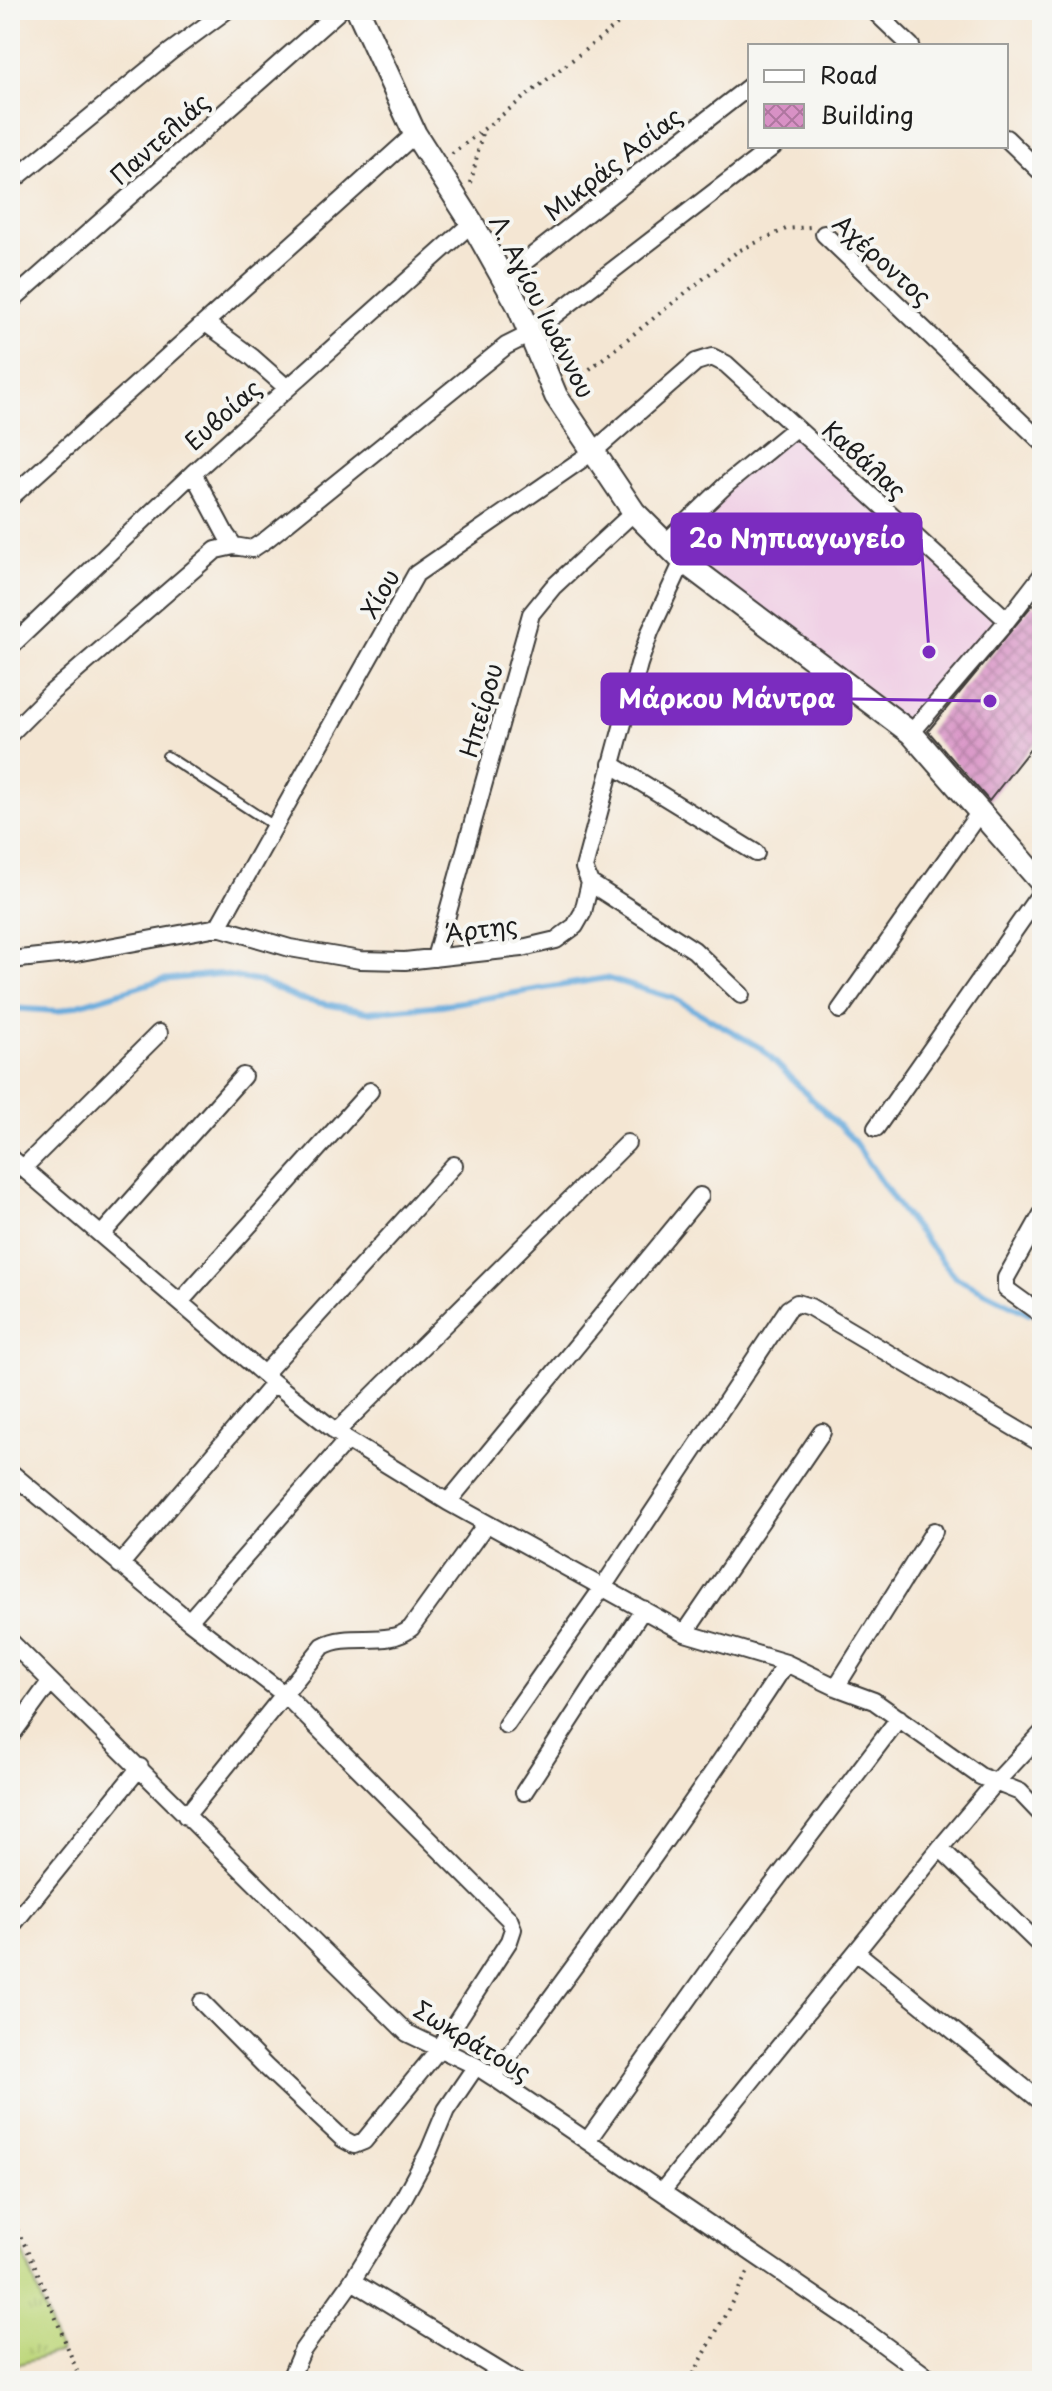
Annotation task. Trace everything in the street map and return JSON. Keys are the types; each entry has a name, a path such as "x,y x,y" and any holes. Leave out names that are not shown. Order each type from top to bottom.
{"street":[{"path":"10,183 170,52 227,10"},
{"name":"Παντελιάς","path":"10,302 340,10"},
{"name":"Λ. Αγίου Ιωάννου","path":"358,10 415,134 504,278 556,396 634,512 683,561 911,733 1042,883"},
{"path":"873,10 909,44"},
{"name":"Μικράς Ασίας","path":"504,278 748,88"},
{"path":"10,498 415,134"},
{"path":"1008,140 1042,173"},
{"path":"10,734 52,692 216,550 234,546 252,549 267,539 506,346 530,334 771,148"},
{"name":"Ευβοίας","path":"10,647 468,217"},
{"name":"Αχέροντος","path":"824,234 1042,442"},
{"path":"207,324 287,388"},
{"name":"Χίου","path":"218,927 416,574 594,451 696,362 712,357 726,364"},
{"name":"Καβάλας","path":"726,364 1007,620"},
{"path":"664,544 728,483 795,428"},
{"path":"193,473 234,546"},
{"name":"Ηπείρου","path":"435,958 531,614 553,587 634,512"},
{"name":"Άρτης","path":"10,960 76,953 218,927 290,948 360,960 435,958 522,948 556,940 575,926 583,912 590,883 584,868 611,764 650,632 683,561"},
{"path":"911,733 1042,575"},
{"path":"611,764 756,853"},
{"path":"840,1010 979,813"},
{"path":"590,883 694,950 741,995"},
{"path":"876,1128 1042,891"},
{"path":"24,1167 159,1033"},
{"path":"102,1234 243,1076"},
{"path":"180,1302 370,1091"},
{"path":"189,1621 342,1436 627,1143"},
{"path":"10,1157 269,1379 342,1436 486,1524 685,1633 786,1663 874,1701 980,1776 1020,1792 1042,1815"},
{"path":"120,1565 269,1379 454,1165"},
{"path":"448,1502 700,1196"},
{"path":"1042,1214 1006,1278 1006,1289 1042,1315"},
{"path":"506,1725 603,1587 788,1309 797,1303 810,1307 1042,1444"},
{"path":"685,1633 822,1432"},
{"path":"10,1472 189,1621 285,1695 509,1919 513,1929 509,1941 439,2049 364,2141 354,2145 343,2139 266,2067 202,2002"},
{"path":"186,1816 323,1646 334,1640 401,1636 411,1628 486,1524"},
{"path":"836,1687 934,1531"},
{"path":"524,1792 643,1609"},
{"name":"Σωκράτους","path":"10,1641 407,2033 493,2077 663,2190 933,2381"},
{"path":"493,2077 647,1866 786,1663"},
{"path":"10,1737 50,1682"},
{"path":"588,2140 727,1945 899,1718"},
{"path":"663,2190 940,1848 1042,1733"},
{"path":"10,1928 140,1767"},
{"path":"940,1848 1042,1947"},
{"path":"856,1952 1042,2102"},
{"path":"289,2381 302,2351 352,2281 429,2151 446,2110 476,2066"},
{"path":"352,2281 516,2381"}],"lane":[{"path":"167,756 276,828"}],"path":[{"path":"436,167 636,10"},
{"path":"468,217 482,130"},
{"name":"Αχέροντος","path":"556,396 738,251 786,229 802,226 824,234"},
{"path":"10,2215 35,2266 81,2381"},
{"path":"690,2381 757,2256"}],"shaded area":[{"path":"795,428 1007,620 911,733 664,544"}],"green space":[{"path":"10,2239 19,2240 60,2352 10,2367"}],"building":[{"path":"1033,604 1042,612 1042,734 989,801 928,731"}],"waterway":[{"path":"10,1008 58,1011 161,980 218,974 261,982 299,999 367,1012 442,1005 606,978 673,998 761,1048 853,1140 901,1210 955,1277 1029,1314"}],"place":[{"name":"2ο Νηπιαγωγείο","path":"929,652"},
{"name":"Μάρκου Μάντρα","path":"990,701"}]}
